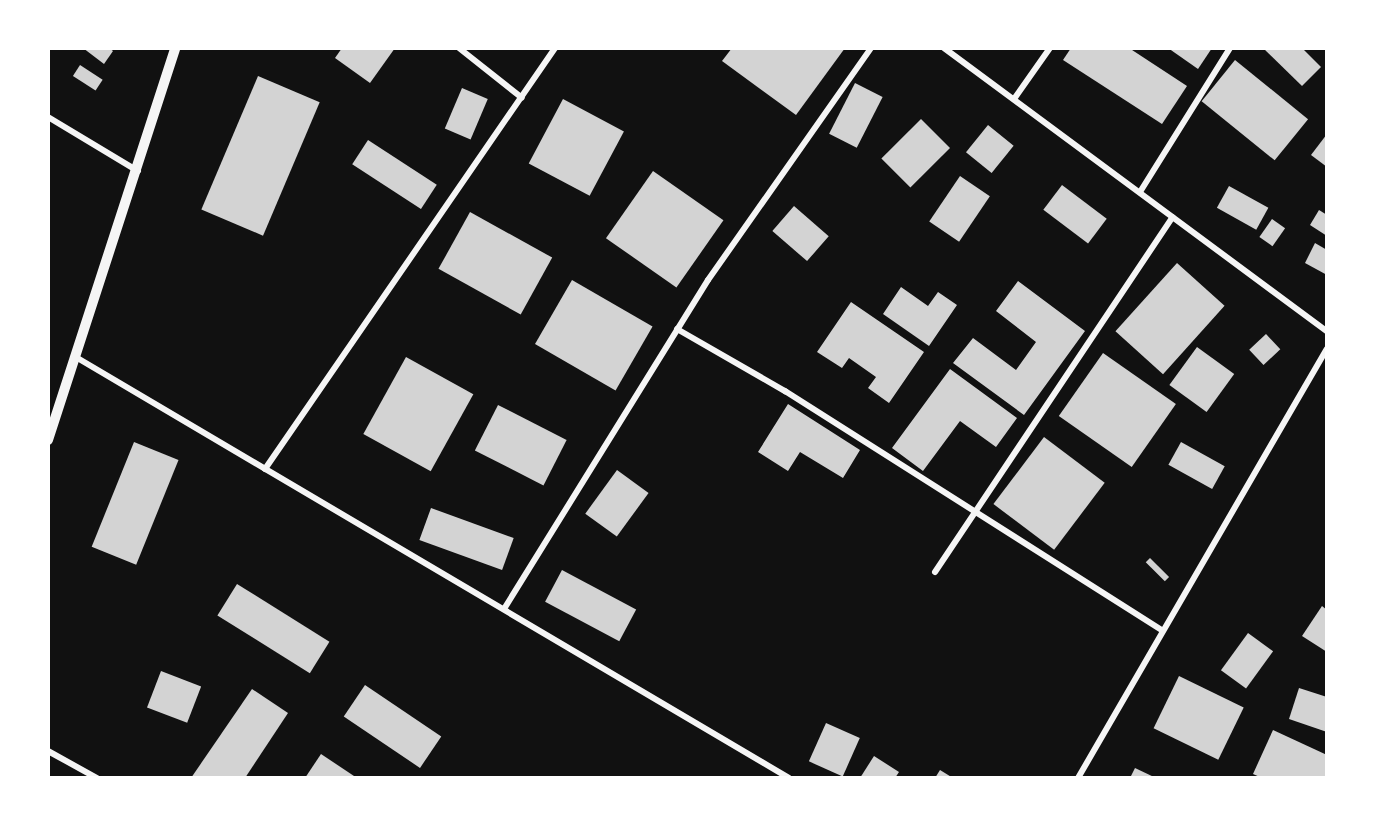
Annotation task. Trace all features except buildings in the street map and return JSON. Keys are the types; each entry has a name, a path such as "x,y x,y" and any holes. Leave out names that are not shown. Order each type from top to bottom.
{"street":[{"path":"48,440 73,356 138,171 176,48"},
{"path":"459,48 522,98"},
{"path":"265,469 555,48"},
{"path":"504,609 677,329 871,48"},
{"path":"944,48 1327,330"},
{"path":"1014,99 1050,48"},
{"path":"1140,192 1230,48"},
{"path":"48,117 138,171"},
{"path":"935,572 1173,217"},
{"path":"677,329 785,391 974,514 1162,630"},
{"path":"1078,778 1327,349"},
{"path":"73,356 789,778"},
{"path":"48,751 97,778"}]}
